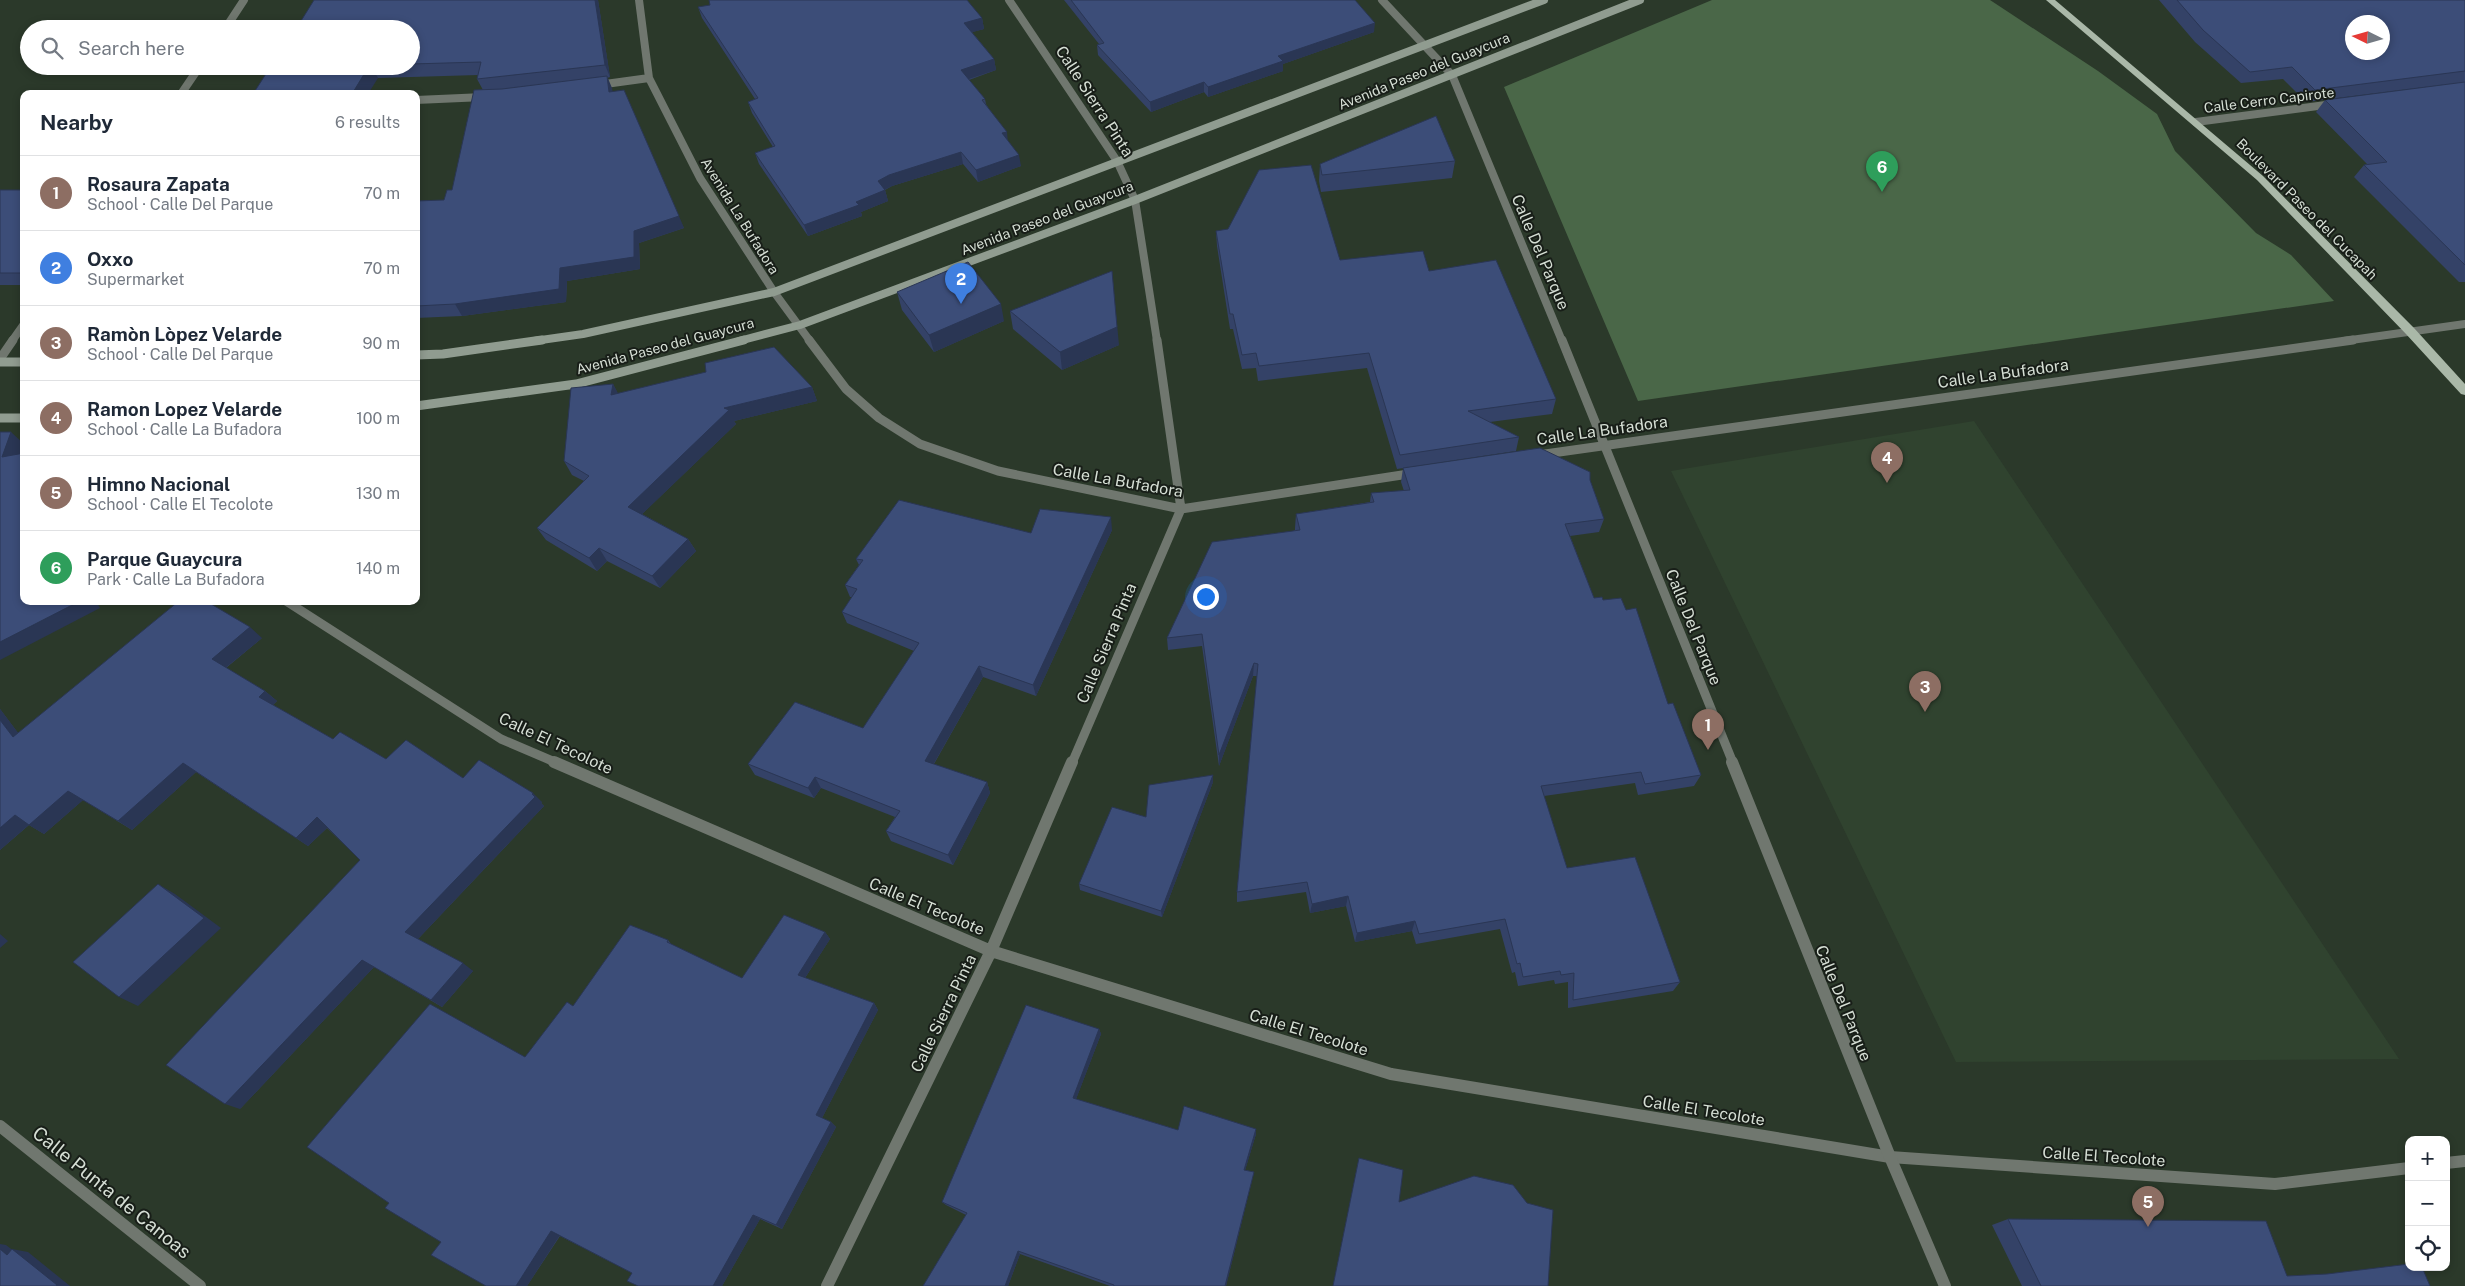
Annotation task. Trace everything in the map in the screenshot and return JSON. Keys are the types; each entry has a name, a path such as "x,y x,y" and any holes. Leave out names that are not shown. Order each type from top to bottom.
{"main road":[{"name":"Avenida Paseo del Guaycura","path":"420,355 443,354 583,334 774,292 1544,0"},
{"name":"Avenida Paseo del Guaycura","path":"420,405 576,384 800,325 1135,200 1640,0"},
{"name":"Boulevard Paseo del Cucapah","path":"2050,0 2260,178 2410,331 2465,391"},
{"path":"0,361 20,362"},
{"path":"0,418 20,418"}],"street":[{"path":"231,20 244,0"},
{"name":"Avenida La Bufadora","path":"639,0 649,78 700,178 774,292 800,325"},
{"name":"Calle Sierra Pinta","path":"827,1286 991,951 1181,509 1141,227 1135,200 1117,161 1010,0"},
{"name":"Calle Del Parque","path":"1382,0 1452,75 1605,444 1890,1157 1945,1286"},
{"path":"184,90 194,75"},
{"path":"593,85 649,78"},
{"path":"420,100 490,97"},
{"name":"Calle Cerro Capirote","path":"2196,122 2340,103"},
{"name":"Calle La Bufadora","path":"1526,456 2465,324"},
{"name":"Calle La Bufadora","path":"800,325 846,389 879,418 920,444 998,471 1181,509 1428,471"},
{"path":"0,361 20,330"},
{"name":"Calle El Tecolote","path":"292,605 501,739 991,951 1391,1074 1890,1157 2275,1184 2405,1168"},
{"name":"Calle Punta de Canoas","path":"0,1126 200,1286"},
{"path":"2450,1163 2465,1161"}],"shaded area":[{"path":"1712,0 1990,0 2098,71 2157,114 2175,151 2256,233 2291,255 2334,301 1638,401 1504,87"},
{"path":"1974,421 2399,1059 1956,1062 1671,471"}],"building":[{"path":"314,0 595,0 605,65 477,79 481,62 420,64 420,20 302,20"},
{"path":"709,0 967,0 982,18 964,23 994,59 961,70 985,99 982,100 1007,132 1002,133 1019,155 976,170 961,152 889,175 878,181 885,190 856,202 859,205 804,225 755,153 775,146 748,102 758,98 698,7 710,5"},
{"path":"1071,0 1355,0 1375,23 1278,56 1283,61 1208,87 1204,82 1150,102 1097,45 1104,43"},
{"path":"2177,0 2465,0 2465,71 2315,90 2292,67 2250,72 2203,30"},
{"path":"265,75 364,75 354,90 256,90"},
{"path":"607,76 609,92 624,90 679,216 634,231 634,257 560,268 559,289 455,304 420,306 420,201 444,200 447,190 452,190 474,90 502,89"},
{"path":"2465,82 2465,265 2364,165 2387,162 2325,100"},
{"path":"1436,116 1455,161 1322,175 1320,164"},
{"path":"1311,165 1340,260 1423,251 1429,271 1496,260 1556,399 1468,411 1519,437 1400,455 1369,353 1259,366 1256,353 1242,355 1233,314 1230,314 1216,231 1228,229 1259,170"},
{"path":"0,190 20,190 20,273 0,273"},
{"path":"968,262 1001,304 929,335 897,292"},
{"path":"1112,271 1117,327 1060,352 1010,311"},
{"path":"774,347 812,387 724,408 729,410 628,507 688,539 652,576 599,548 589,558 537,528 589,476 564,461 571,388 613,384 611,395 706,372 705,363"},
{"path":"0,432 11,432 2,457 20,454 20,605 72,605 0,642"},
{"path":"1540,448 1590,472 1590,480 1604,519 1565,524 1594,598 1602,597 1603,600 1621,598 1626,610 1636,608 1668,704 1673,703 1701,775 1645,784 1641,772 1541,786 1567,868 1635,857 1680,982 1573,1000 1574,973 1561,975 1560,971 1523,977 1520,963 1517,964 1505,919 1419,934 1415,921 1357,933 1348,896 1312,904 1307,882 1237,892 1258,664 1254,663 1219,755 1202,634 1167,638 1212,542 1300,530 1296,514 1374,502 1371,493 1410,490 1403,468"},
{"path":"899,500 1031,533 1040,509 1111,517 1033,685 979,666 925,761 987,782 948,855 886,831 900,811 815,777 808,788 748,764 795,702 863,728 919,643 842,612 857,589 845,585 863,560 856,559"},
{"path":"174,605 213,605 250,627 212,659 265,691 259,697 333,739 340,732 386,759 406,740 463,778 479,760 533,793 535,797 405,932 463,963 431,1000 362,960 225,1104 166,1065 360,860 317,817 296,838 183,763 118,821 68,791 29,825 15,815 0,828 0,720 13,737"},
{"path":"1213,775 1161,911 1079,884 1112,807 1146,817 1149,785"},
{"path":"158,884 204,918 119,997 73,962"},
{"path":"784,915 825,932 798,975 874,1003 816,1115 831,1122 776,1225 753,1215 713,1286 638,1286 627,1281 632,1273 551,1231 516,1286 486,1286 431,1255 441,1242 385,1208 389,1203 307,1147 430,1004 525,1057 567,1002 573,1006 630,925 668,940 667,942 742,978"},
{"path":"1026,1005 1099,1029 1073,1098 1178,1130 1184,1106 1256,1129 1244,1170 1254,1172 1225,1286 1114,1286 1018,1251 1005,1286 923,1286 967,1213 942,1202"},
{"path":"1359,1158 1403,1170 1399,1202 1474,1176 1513,1185 1527,1203 1553,1210 1548,1286 1333,1286"},
{"path":"2008,1219 2266,1221 2287,1276 2327,1274 2405,1264 2405,1271 2424,1271 2430,1286 2041,1286"},
{"path":"0,1249 7,1255 12,1249 57,1285 0,1286"}],"place":[{"name":"Parque Guaycura","path":"1882,192"},
{"name":"Oxxo","path":"961,304"},
{"name":"Ramon Lopez Velarde","path":"1887,483"},
{"name":"Ramòn Lòpez Velarde","path":"1925,712"},
{"name":"Rosaura Zapata","path":"1708,750"},
{"name":"Himno Nacional","path":"2148,1227"}]}
